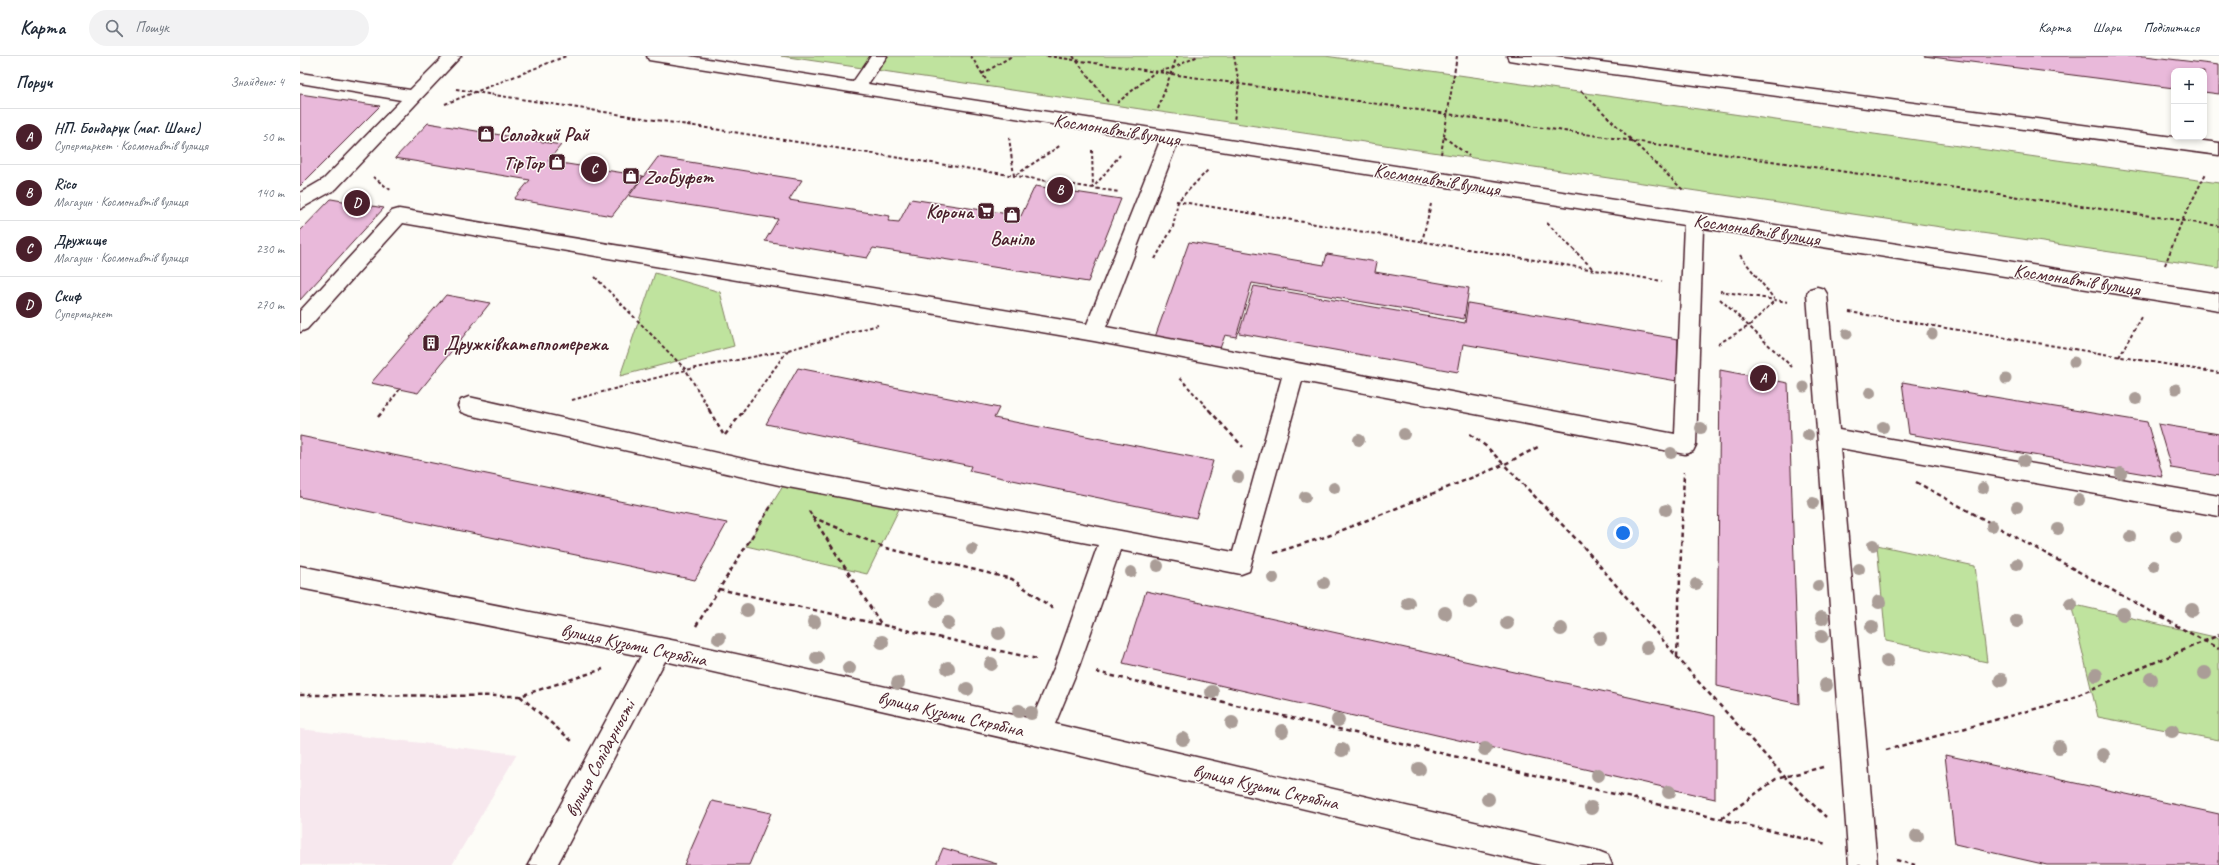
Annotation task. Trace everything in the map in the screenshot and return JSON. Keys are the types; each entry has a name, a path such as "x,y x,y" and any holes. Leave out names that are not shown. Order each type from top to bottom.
{"street":[{"path":"300,214 453,56"},
{"name":"Космонавтів вулиця","path":"655,56 2219,302"},
{"path":"857,88 879,56"},
{"path":"1515,56 1549,60 1591,61 2218,149"},
{"path":"300,78 413,96"},
{"path":"1094,333 1171,138"},
{"path":"300,202 330,184"},
{"path":"300,324 400,216 1094,333 1685,445 1694,220"},
{"path":"1817,301 1862,859"},
{"path":"469,406 788,478 1112,538 1241,564 1294,371"},
{"path":"1828,437 2219,506"},
{"path":"1039,733 1067,666 1112,538"},
{"name":"вулиця Кузьми Скрябіна","path":"300,577 681,652 1039,733 1598,865"},
{"name":"вулиця Солідарності","path":"542,865 657,651"}],"path":[{"path":"438,106 566,56"},
{"path":"982,74 1012,56"},
{"path":"1047,56 2219,226"},
{"path":"1073,56 1112,107 1155,72 1173,68 1198,56"},
{"path":"1093,188 1143,133 1171,74 1177,56"},
{"path":"1178,202 1230,147 1240,84 1234,56"},
{"path":"1422,242 1437,179 1457,56"},
{"path":"1549,60 1634,141 1715,223 1775,300"},
{"path":"427,82 473,93 1148,196 1775,300 1817,301 2119,357 2219,373"},
{"path":"1005,111 1014,176"},
{"path":"1014,176 1091,125"},
{"path":"1091,125 1093,188"},
{"path":"2119,357 2154,292 2182,221 2218,149"},
{"path":"562,243 686,370 724,436"},
{"path":"1688,361 1749,326 1775,300"},
{"path":"565,402 686,370 788,350 884,324"},
{"path":"378,417 400,389"},
{"path":"1468,433 1487,447 1582,545 1677,657 1785,777 1862,859"},
{"path":"1677,657 1685,445"},
{"path":"1241,564 1328,536 1503,464 1539,446"},
{"path":"788,478 882,624"},
{"path":"812,517 886,548 1012,578 1080,628"},
{"path":"719,589 1067,666 1721,819 1862,859 1915,865"},
{"path":"1721,819 1776,779 2064,701 2219,635"},
{"path":"300,695 520,696 606,668"},
{"path":"520,696 597,763"}],"shaded area":[{"path":"300,729 517,754 452,865 300,865"}],"green space":[{"path":"781,56 1325,56 2219,183 2219,268"},
{"path":"655,273 720,292 734,346 620,376"},
{"path":"788,478 904,499 867,574 746,546"},
{"path":"1877,545 1975,566 1987,662 1886,641"},
{"path":"2071,604 2219,638 2219,740 2098,717"}],"building":[{"path":"1924,56 2145,56 2219,65 2219,94 2207,92 2207,68 2171,68 2171,88"},
{"path":"300,94 380,106 300,186"},
{"path":"428,123 561,145 548,161 643,176 612,216 514,199 530,180 395,158"},
{"path":"658,157 802,180 789,200 890,216 888,221 899,222 911,199 1021,216 1035,186 1121,199 1088,282 873,248 867,258 765,241 778,219 629,196"},
{"path":"331,199 384,208 300,300 300,231"},
{"path":"1189,242 1324,265 1327,254 1377,262 1375,272 1469,288 1464,319 1252,283 1236,337 1225,335 1219,351 1154,340"},
{"path":"1254,286 1465,323 1468,303 1678,339 1677,381 1463,344 1458,372 1239,333"},
{"name":"Дружківкатепломережа","path":"446,295 490,303 418,393 371,383"},
{"path":"798,368 999,408 994,418 1213,461 1196,518 969,471 971,466 766,424"},
{"path":"1720,370 1788,383 1799,704 1717,686"},
{"path":"1902,382 2147,422 2163,477 1909,434"},
{"path":"2158,424 2219,434 2219,476 2171,468"},
{"path":"300,436 727,523 695,580 300,497"},
{"path":"1146,591 1715,716 1715,799 1123,663"},
{"path":"1945,755 2219,814 2219,865 2047,865 1955,844"},
{"path":"712,801 771,813 749,865 684,865"},
{"path":"943,848 997,864 936,865"}],"place":[{"name":"Солодкий Рай","path":"486,134"},
{"name":"TipTop","path":"557,162"},
{"name":"Дружище","path":"594,169"},
{"name":"ZooБуфет","path":"631,176"},
{"name":"Rico","path":"1060,190"},
{"name":"Скиф","path":"357,203"},
{"name":"Корона","path":"986,211"},
{"name":"Ваніль","path":"1012,215"},
{"name":"Дружківкатепломережа","path":"431,343"},
{"name":"НП. Бондарук (маг. Шанс)","path":"1763,378"}]}
